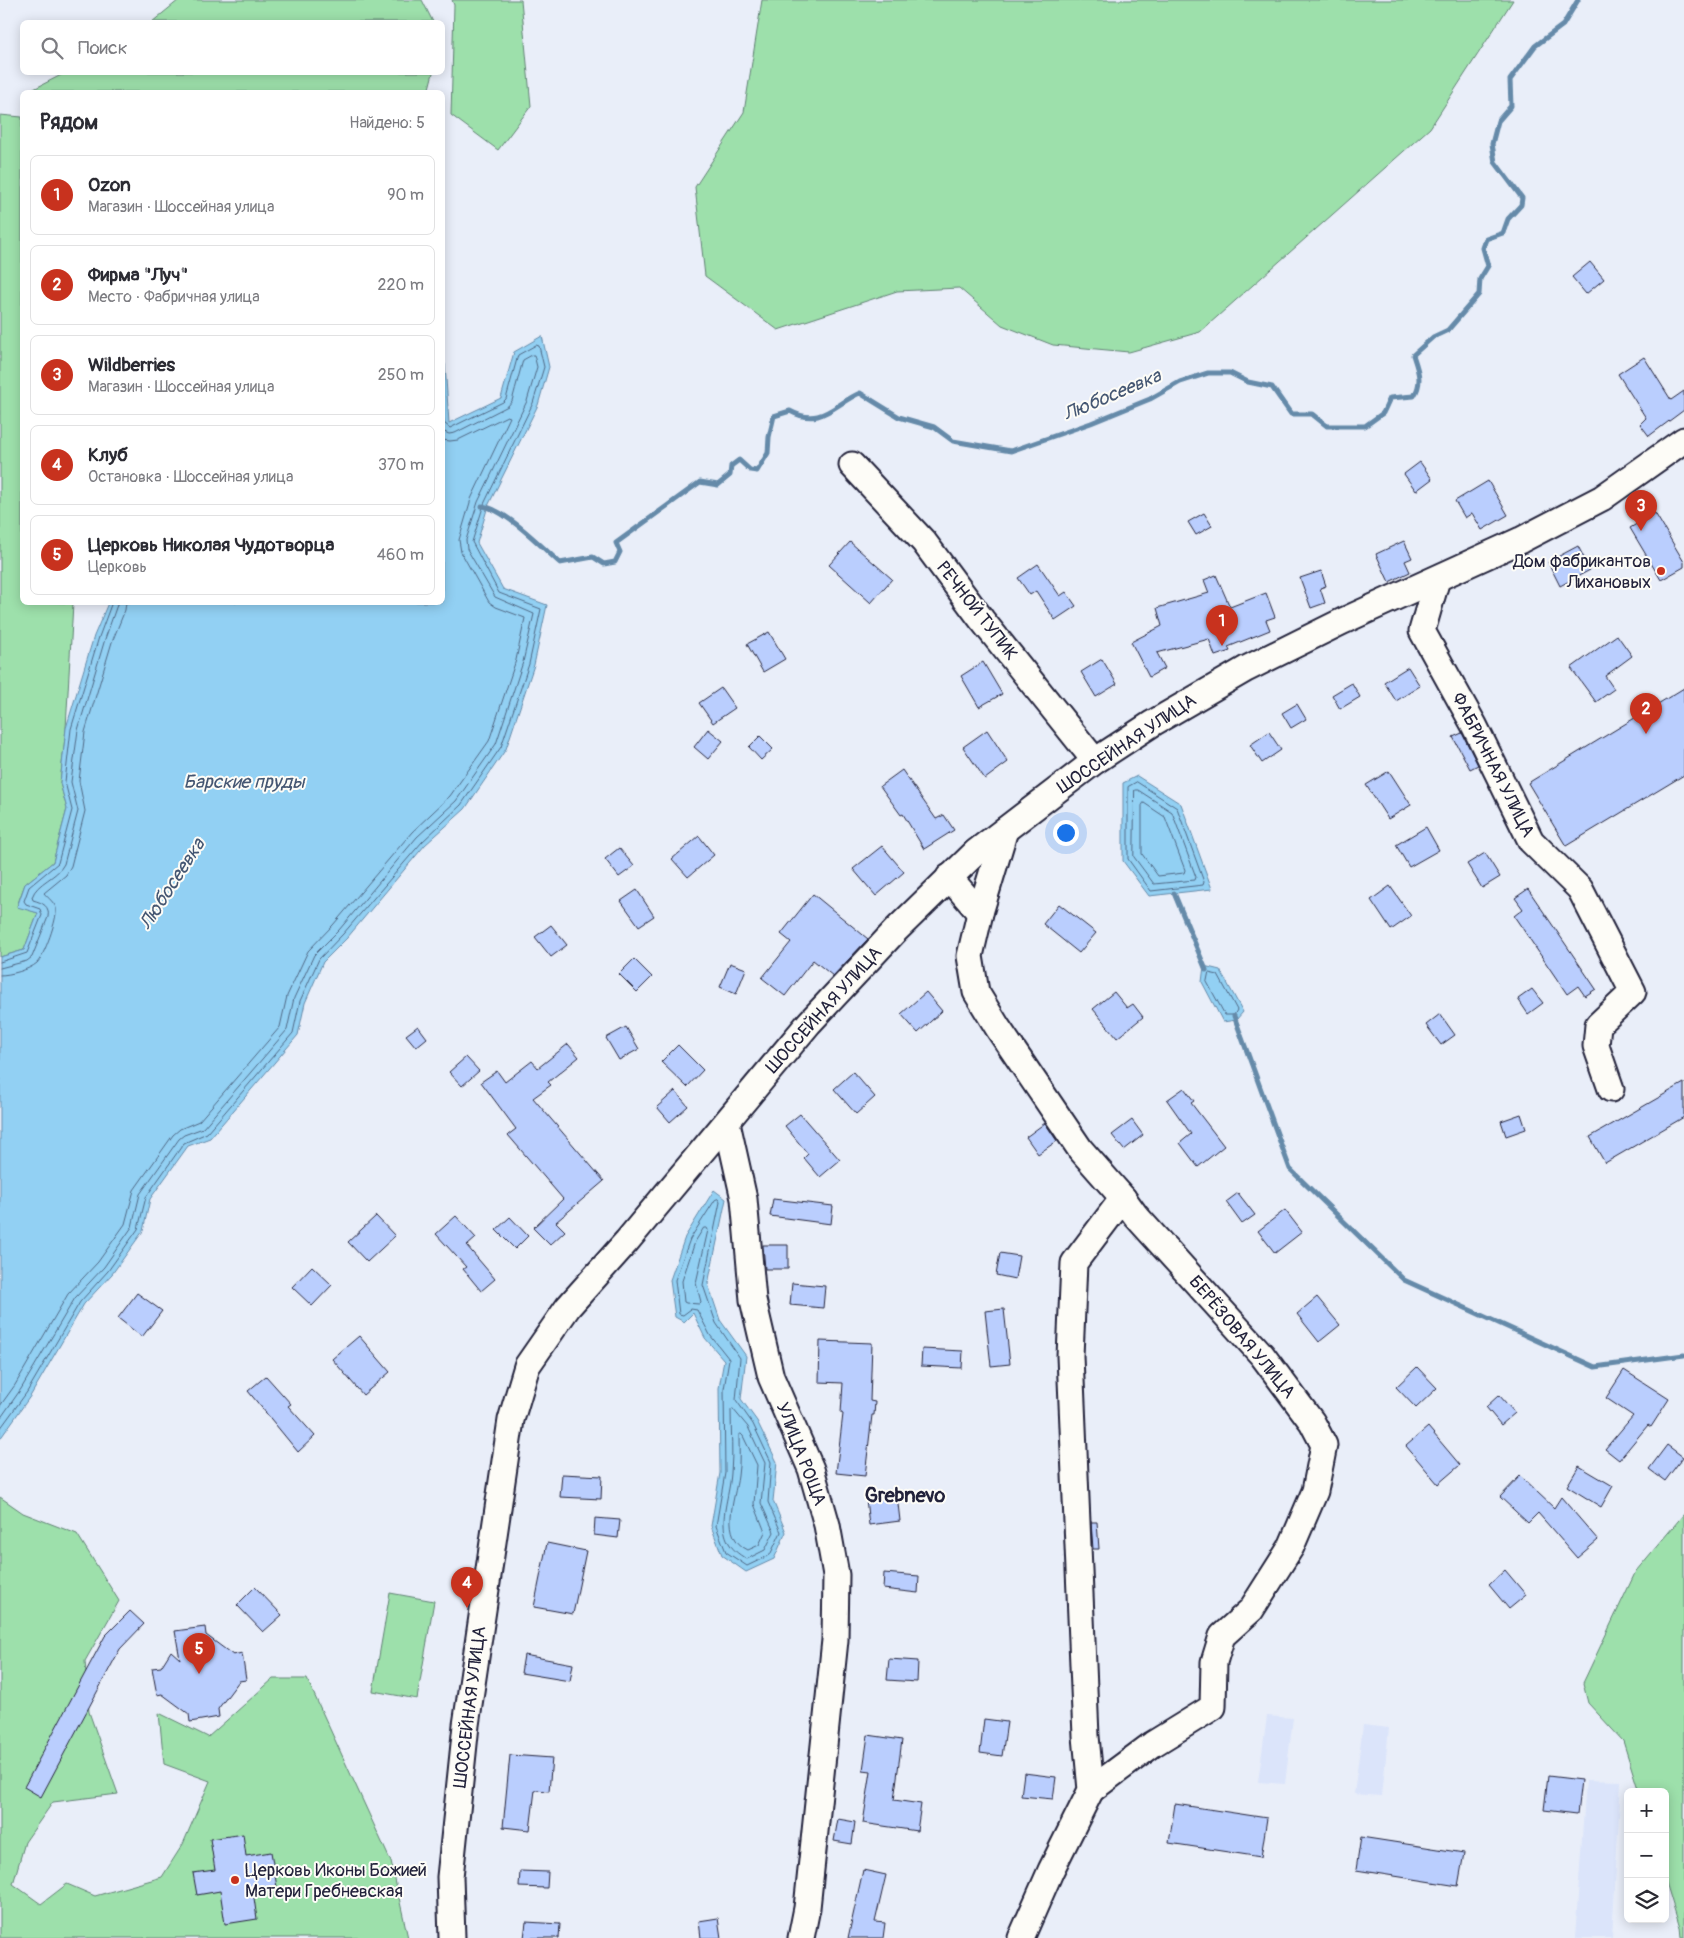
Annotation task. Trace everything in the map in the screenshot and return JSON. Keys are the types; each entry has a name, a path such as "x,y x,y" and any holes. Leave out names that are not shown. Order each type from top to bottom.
{"street":[{"name":"ШОССЕЙНАЯ УЛИЦА","path":"452,1938 450,1877 466,1725 511,1420 527,1366 568,1307 627,1241 809,1023 895,930 976,852 1096,761 1152,723 1246,669 1343,621 1437,580 1521,540 1602,498 1684,440"},
{"name":"РЕЧНОЙ ТУПИК","path":"852,465 924,542 982,620 1096,761"},
{"name":"ФАБРИЧНАЯ УЛИЦА","path":"1437,580 1422,631 1474,725 1531,841 1580,889 1633,992 1598,1025 1596,1046 1611,1089"},
{"name":"БЕРЁЗОВАЯ УЛИЦА","path":"1005,830 980,913 970,956 976,992 998,1028 1080,1149 1124,1198 1136,1216 1262,1355 1312,1422 1324,1445 1315,1491 1291,1546 1251,1610 1222,1636 1214,1662 1213,1707 1153,1744 1091,1790"},
{"path":"949,877 980,913"},
{"name":"УЛИЦА РОЩА","path":"727,1123 744,1199 753,1300 769,1367 811,1469 827,1525 836,1575 835,1640 807,1908 801,1938"},
{"path":"1021,1938 1051,1870 1091,1790 1086,1736 1070,1356 1074,1264 1124,1198"}],"shaded area":[{"path":"1267,1716 1293,1718 1285,1784 1258,1782"},
{"path":"1363,1725 1389,1728 1382,1796 1354,1794"},
{"path":"1586,1780 1621,1781 1612,1938 1575,1938"}],"green space":[{"path":"179,0 422,0 432,20 154,20"},
{"path":"452,0 521,0 531,106 498,150 451,115 454,5"},
{"path":"762,0 1513,0 1430,128 1200,332 1129,352 1053,345 1002,325 959,288 897,291 778,330 705,276 695,187 744,112"},
{"path":"61,75 432,75 429,90 32,90"},
{"path":"0,115 20,117 20,605 73,605 66,728 60,783 67,809 53,862 25,884 17,906 38,913 24,950 0,957"},
{"path":"0,1497 23,1513 77,1534 119,1601 85,1661 89,1712 118,1794 53,1802 25,1842 13,1884 41,1904 67,1884 95,1896 162,1877 183,1844 210,1781 164,1764 159,1713 208,1737 273,1679 307,1679 391,1862 408,1938 0,1938"},
{"path":"1684,1514 1684,1938 1681,1938 1680,1928 1669,1892 1669,1788 1638,1788 1623,1741 1588,1703 1583,1683 1636,1571"},
{"path":"390,1593 434,1601 417,1699 373,1691"}],"water":[{"name":"Барские пруды","path":"542,336 549,367 538,405 488,506 477,543 503,589 547,605 534,665 506,749 465,809 425,845 347,938 323,962 305,1003 298,1035 210,1138 188,1146 150,1199 143,1231 112,1274 84,1304 31,1395 0,1439 0,957 24,950 38,913 17,907 25,884 53,862 67,809 60,783 66,728 94,636 107,605 445,605 445,364 449,423 501,398 514,352"},
{"path":"1137,776 1181,804 1212,889 1149,896 1123,861 1123,783"},
{"path":"1204,966 1220,970 1243,1012 1236,1020 1223,1022 1202,982"},
{"path":"714,1190 726,1199 708,1284 720,1320 746,1356 741,1399 757,1421 777,1462 773,1501 786,1532 774,1559 746,1572 722,1555 711,1526 720,1473 719,1388 724,1360 705,1338 693,1313 684,1322 675,1317 670,1280 685,1237"}],"building":[{"path":"1590,262 1604,279 1586,294 1572,277"},
{"path":"1644,357 1671,400 1684,391 1684,410 1649,436 1640,424 1646,418 1618,374"},
{"path":"1420,462 1432,479 1416,491 1404,474"},
{"path":"1488,481 1508,515 1482,530 1472,513 1465,518 1455,501"},
{"path":"1204,513 1212,526 1196,535 1188,522"},
{"path":"1655,513 1684,562 1684,567 1661,580 1630,528"},
{"path":"1404,541 1412,558 1405,561 1410,572 1389,582 1376,554"},
{"path":"850,542 892,579 871,603 829,565"},
{"path":"1578,546 1590,570 1560,586 1548,562"},
{"path":"1038,564 1060,596 1066,592 1076,606 1055,620 1036,591 1030,595 1018,578"},
{"path":"1321,571 1326,586 1320,588 1325,603 1311,608 1300,578"},
{"path":"1216,575 1230,607 1266,593 1275,617 1266,620 1270,630 1228,647 1230,651 1215,656 1209,639 1157,653 1165,668 1149,677 1131,642 1162,626 1157,608 1209,593 1204,580"},
{"path":"769,632 785,659 763,672 747,644"},
{"path":"1617,635 1632,656 1605,676 1614,689 1596,702 1571,668"},
{"path":"1102,659 1117,684 1096,697 1081,672"},
{"path":"983,662 1002,694 979,707 961,676"},
{"path":"1408,667 1420,686 1396,701 1384,682"},
{"path":"1352,683 1360,697 1340,709 1332,695"},
{"path":"721,688 735,708 713,723 699,703"},
{"path":"1684,688 1684,775 1566,846 1528,783"},
{"path":"1297,704 1306,719 1291,728 1282,713"},
{"path":"708,729 723,741 708,759 694,747"},
{"path":"987,730 1008,762 985,779 963,747"},
{"path":"1269,732 1281,750 1262,763 1250,745"},
{"path":"1462,733 1478,765 1470,769 1453,737"},
{"path":"760,736 773,749 761,760 749,747"},
{"path":"902,770 936,819 944,815 954,830 924,849 903,814 901,815 880,786"},
{"path":"1389,771 1411,805 1388,819 1366,785"},
{"path":"1426,827 1439,850 1409,867 1396,845"},
{"path":"699,836 714,855 688,877 672,859"},
{"path":"882,846 904,872 876,896 853,869"},
{"path":"619,848 634,866 619,877 605,859"},
{"path":"1485,853 1500,877 1482,888 1467,864"},
{"path":"1390,886 1411,916 1391,930 1371,900"},
{"path":"1528,889 1596,989 1585,996 1578,986 1567,994 1514,916 1523,909 1515,898"},
{"path":"637,890 654,916 639,926 621,901"},
{"path":"813,894 868,939 833,976 813,960 785,996 762,978 791,942 781,934"},
{"path":"1059,904 1096,933 1079,953 1043,924"},
{"path":"551,925 567,945 551,957 535,937"},
{"path":"634,959 652,977 637,992 619,974"},
{"path":"730,963 746,969 736,994 720,987"},
{"path":"1532,989 1543,1003 1528,1014 1518,999"},
{"path":"926,992 942,1011 918,1033 901,1014"},
{"path":"1114,992 1127,1008 1133,1004 1143,1017 1117,1038 1093,1009"},
{"path":"1440,1014 1455,1035 1441,1045 1426,1025"},
{"path":"418,1026 427,1038 416,1047 406,1035"},
{"path":"626,1027 639,1049 619,1060 606,1038"},
{"path":"568,1044 579,1057 548,1082 551,1085 533,1098 604,1181 556,1222 565,1231 550,1245 533,1228 563,1199 508,1135 516,1129 481,1082 497,1071 505,1082 532,1061 538,1068"},
{"path":"678,1045 703,1070 687,1087 661,1062"},
{"path":"466,1057 479,1071 462,1086 449,1072"},
{"path":"853,1072 875,1097 856,1114 834,1089"},
{"path":"1684,1083 1684,1117 1605,1163 1590,1137"},
{"path":"1184,1088 1194,1101 1191,1103 1224,1146 1198,1167 1180,1143 1191,1134 1167,1100"},
{"path":"675,1091 688,1106 670,1122 657,1107"},
{"path":"800,1114 840,1160 820,1177 804,1158 808,1154 785,1126"},
{"path":"1521,1114 1526,1129 1506,1136 1501,1121"},
{"path":"1132,1120 1143,1135 1124,1150 1112,1135"},
{"path":"1045,1123 1057,1141 1038,1154 1026,1137"},
{"path":"1238,1193 1255,1215 1242,1224 1226,1202"},
{"path":"773,1199 833,1206 831,1224 770,1216"},
{"path":"1285,1210 1302,1232 1275,1253 1258,1231"},
{"path":"376,1216 395,1236 367,1262 348,1242"},
{"path":"456,1216 476,1238 467,1246 495,1279 481,1291 463,1269 466,1267 436,1234"},
{"path":"510,1217 528,1236 515,1249 496,1230"},
{"path":"763,1245 788,1245 788,1269 765,1269"},
{"path":"1000,1253 1019,1256 1015,1279 996,1275"},
{"path":"312,1266 332,1285 312,1306 292,1287"},
{"path":"792,1283 825,1286 823,1308 790,1305"},
{"path":"137,1293 162,1311 142,1337 118,1318"},
{"path":"1317,1297 1340,1325 1319,1342 1297,1314"},
{"path":"1004,1309 1010,1364 991,1366 985,1311"},
{"path":"359,1336 390,1372 363,1395 332,1359"},
{"path":"820,1341 872,1343 870,1401 875,1402 865,1476 836,1473 843,1414 841,1413 843,1383 819,1382"},
{"path":"922,1349 963,1351 962,1368 921,1366"},
{"path":"1417,1367 1437,1388 1416,1408 1396,1387"},
{"path":"1624,1370 1669,1399 1651,1427 1648,1425 1619,1460 1605,1449 1633,1416 1606,1398"},
{"path":"266,1376 291,1404 288,1406 315,1436 298,1452 248,1391"},
{"path":"1499,1395 1515,1413 1501,1425 1486,1407"},
{"path":"1428,1427 1460,1465 1438,1484 1406,1446"},
{"path":"1667,1445 1683,1457 1665,1481 1649,1469"},
{"path":"1579,1466 1613,1486 1601,1507 1567,1486"},
{"path":"562,1474 602,1476 601,1499 560,1497"},
{"path":"1520,1476 1554,1508 1561,1497 1598,1540 1577,1558 1538,1513 1528,1523 1500,1497"},
{"path":"897,1495 900,1521 869,1525 866,1499"},
{"path":"595,1518 620,1520 618,1538 594,1535"},
{"path":"1091,1522 1097,1522 1099,1549 1093,1549"},
{"path":"547,1543 586,1551 573,1614 534,1607"},
{"path":"1505,1570 1526,1595 1509,1609 1489,1585"},
{"path":"884,1573 919,1576 918,1593 883,1589"},
{"path":"255,1587 282,1615 263,1632 237,1605"},
{"path":"130,1611 144,1624 120,1649 41,1797 24,1787 105,1636"},
{"path":"205,1627 206,1635 233,1655 242,1653 246,1680 239,1681 218,1709 219,1717 190,1722 189,1714 162,1694 157,1695 152,1668 161,1667 171,1651 180,1659 175,1631"},
{"path":"524,1655 573,1664 570,1681 521,1673"},
{"path":"889,1659 918,1661 917,1682 887,1680"},
{"path":"984,1719 1007,1722 1002,1756 980,1753"},
{"path":"868,1735 902,1740 894,1800 921,1804 917,1831 863,1823 871,1771 863,1770"},
{"path":"510,1755 552,1758 549,1791 535,1790 530,1830 503,1827"},
{"path":"1024,1773 1056,1777 1053,1799 1021,1796"},
{"path":"1548,1776 1581,1780 1577,1814 1544,1810"},
{"path":"1175,1804 1267,1818 1261,1857 1169,1843"},
{"path":"838,1819 855,1822 852,1844 834,1841"},
{"name":"Церковь Иконы Божией Матери Гребневская","path":"243,1834 246,1856 271,1852 277,1887 253,1891 257,1919 225,1924 220,1891 197,1895 193,1873 215,1870 210,1839"},
{"path":"1361,1837 1464,1853 1458,1886 1356,1870"},
{"path":"863,1870 886,1875 875,1922 885,1923 883,1938 848,1938"},
{"path":"520,1871 548,1872 547,1888 519,1887"},
{"path":"718,1918 721,1938 701,1938 699,1921"},
{"path":"526,1922 560,1924 559,1938 524,1938"}],"waterway":[{"name":"Любосеевка","path":"482,506 491,508 512,521 560,563 593,557 604,564 615,562 620,552 616,543 700,482 718,485 730,475 731,466 739,460 750,470 757,471 768,453 769,437 774,416 790,411 801,416 819,416 860,393 899,417 934,427 953,441 1011,451 1091,423 1150,399 1180,382 1208,373 1230,373 1248,382 1272,387 1291,414 1312,414 1327,426 1365,426 1383,413 1390,398 1414,396 1419,381 1413,355 1433,337 1448,330 1479,294 1480,279 1488,266 1483,248 1486,239 1503,233 1508,219 1521,205 1522,198 1495,162 1492,144 1498,121 1511,106 1510,80 1535,46 1563,25 1578,0"},
{"path":"1174,893 1206,970"},
{"path":"1234,1016 1290,1169 1404,1280 1595,1367 1684,1355"}],"place":[{"name":"Wildberries","path":"1641,531"},
{"name":"Дом фабрикантов Лихановых","path":"1661,571"},
{"name":"Ozon","path":"1222,646"},
{"name":"Фирма \"Луч\"","path":"1646,734"},
{"name":"Клуб","path":"467,1608"},
{"name":"Церковь Николая Чудотворца","path":"199,1674"},
{"name":"Церковь Иконы Божией Матери Гребневская","path":"235,1880"}],"district":[{"name":"Grebnevo","path":"905,1495"}]}
